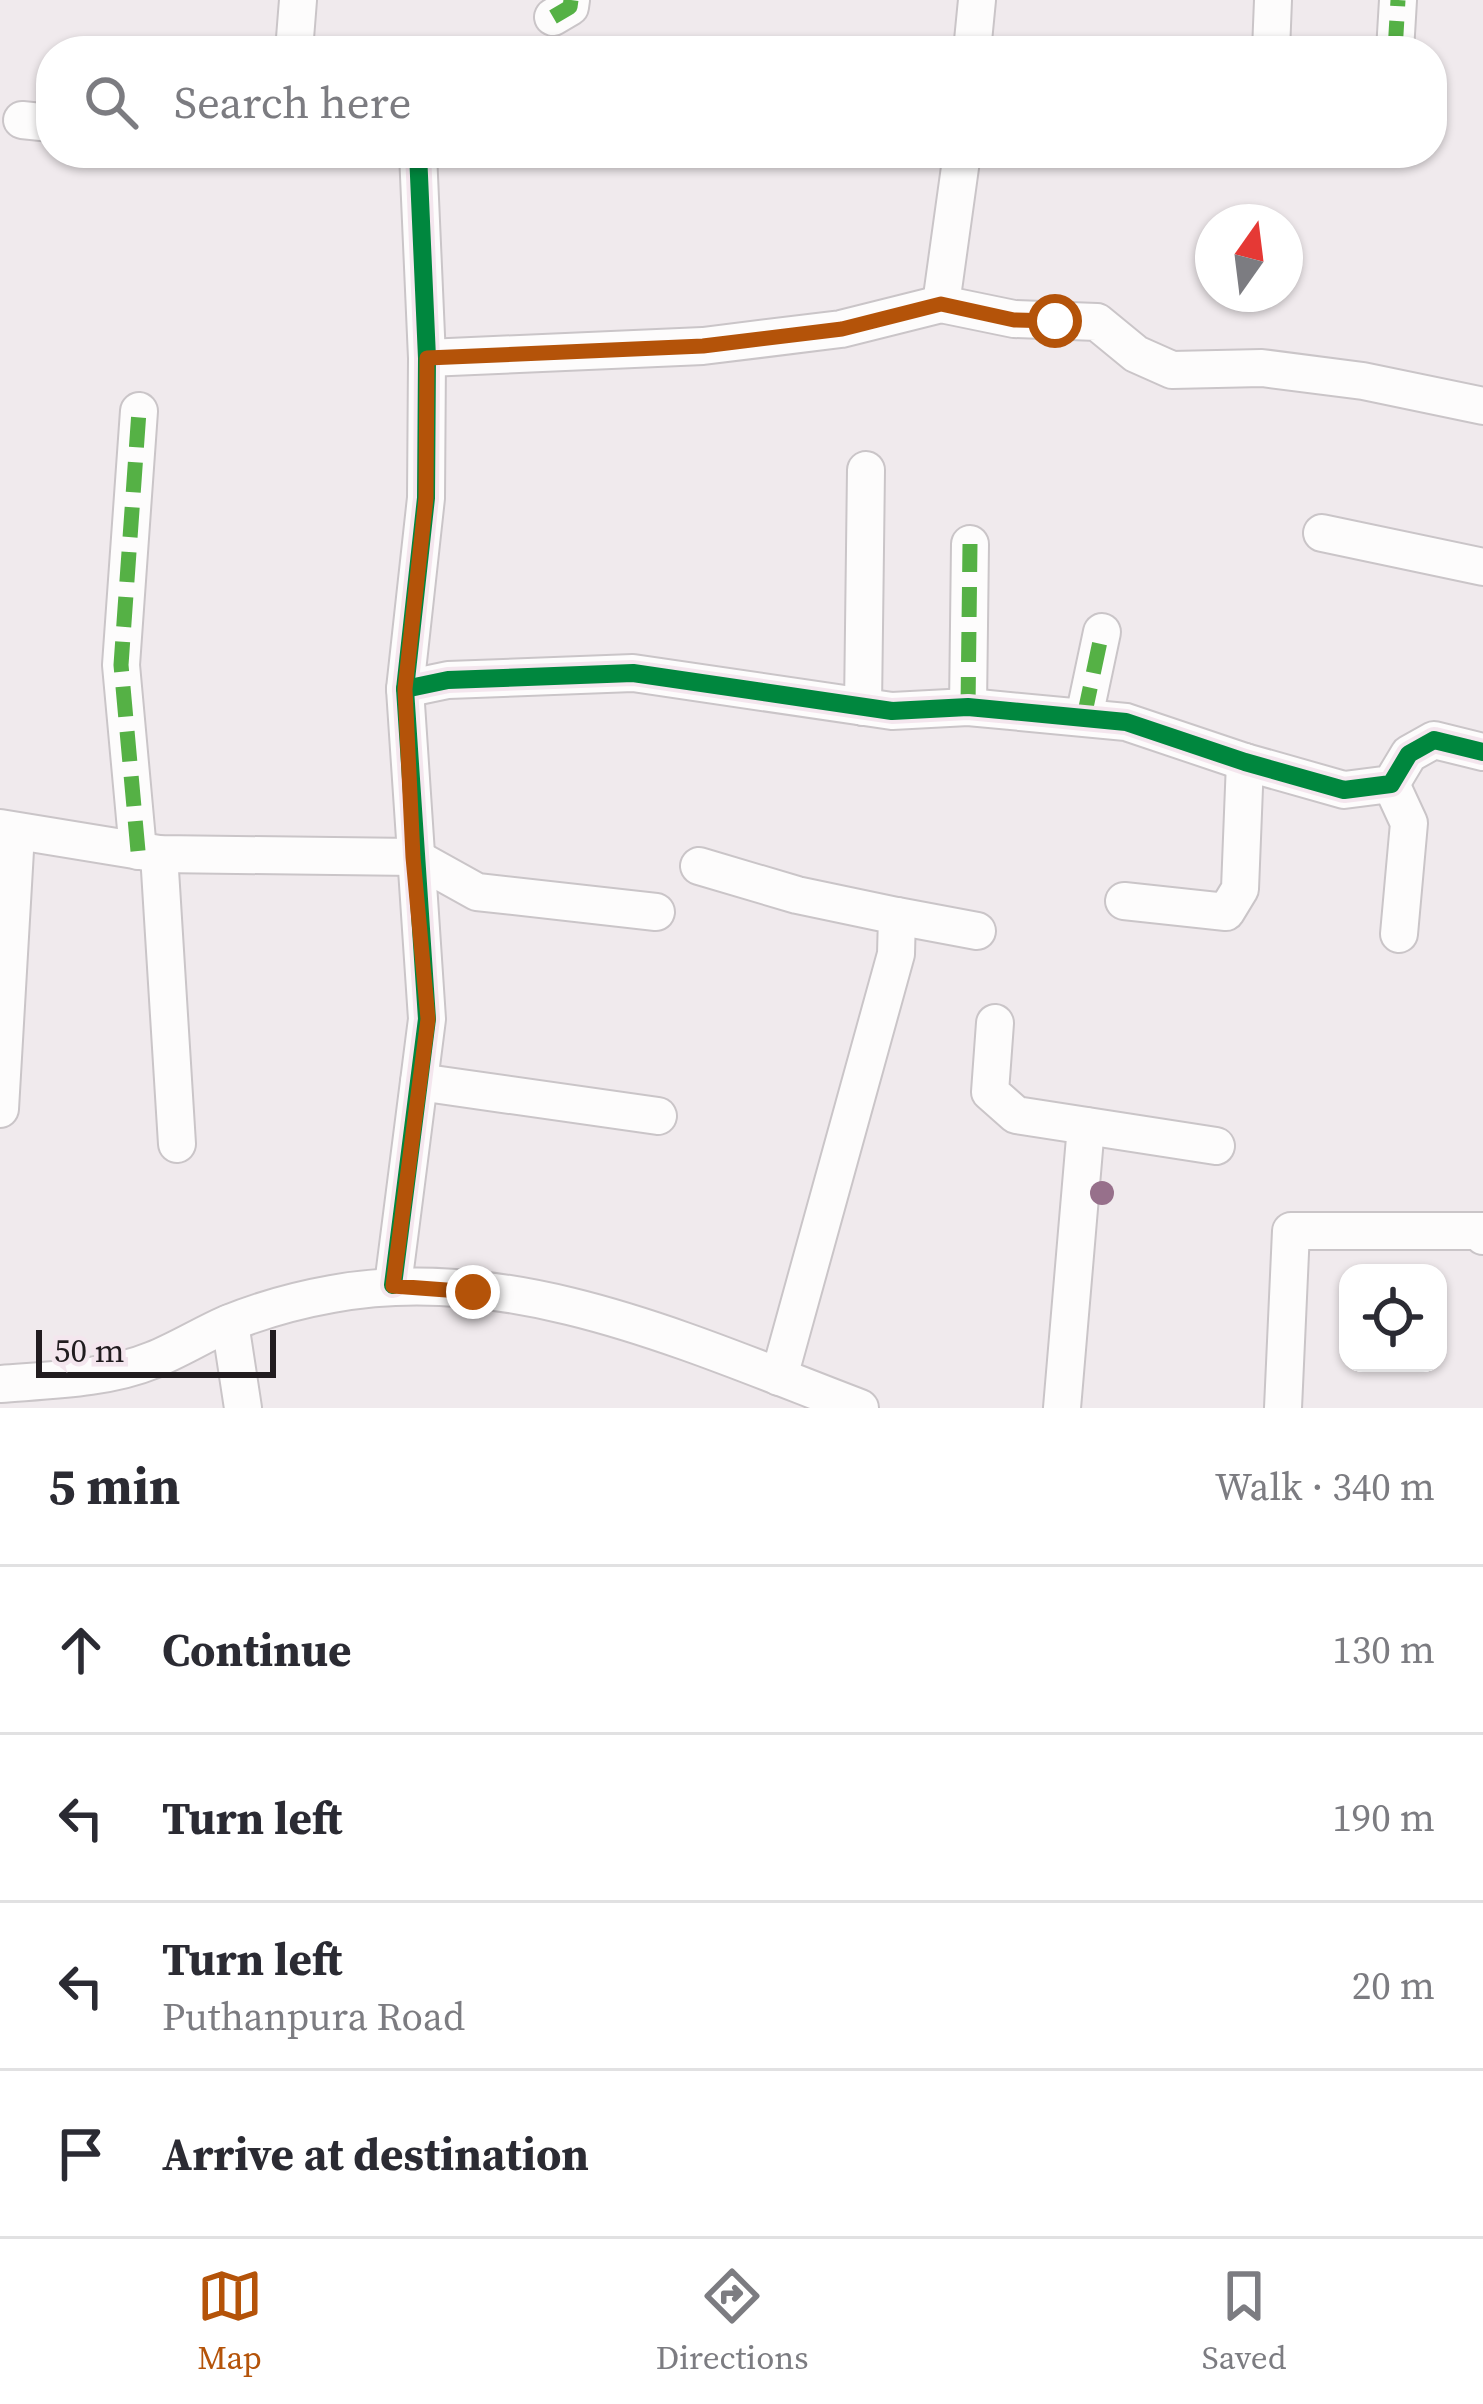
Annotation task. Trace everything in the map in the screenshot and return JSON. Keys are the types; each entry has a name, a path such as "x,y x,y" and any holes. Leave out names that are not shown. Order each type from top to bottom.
{"street":[{"path":"295,36 298,0"},
{"path":"973,36 977,0"},
{"path":"1272,36 1273,0"},
{"path":"1396,36 1398,0"},
{"path":"393,1286 428,1019 413,857 405,689 426,498 427,358 419,168"},
{"path":"941,304 960,168"},
{"path":"427,358 703,346 842,329 941,304 1014,320 1097,322 1136,353 1172,370 1262,368 1363,381 1483,406"},
{"path":"139,412 122,665 148,852 177,1144"},
{"path":"863,707 866,470"},
{"path":"1322,533 1483,567"},
{"path":"968,707 970,544"},
{"path":"1084,717 1102,632"},
{"path":"405,689 448,680 632,673 892,711 968,707 1126,722 1344,790 1390,784"},
{"path":"1390,784 1409,754 1434,740 1483,752"},
{"path":"1124,901 1226,912 1240,890 1245,762"},
{"path":"1390,784 1408,823 1399,934"},
{"path":"0,1109 8,831 148,852 413,857 477,892 656,912"},
{"path":"699,866 797,895 977,931"},
{"path":"779,1377 896,954 897,916"},
{"path":"995,1023 990,1092 1016,1115 1216,1146"},
{"path":"419,1082 658,1116"},
{"path":"1062,1408 1086,1126"},
{"path":"1283,1408 1291,1231 1483,1231 1483,1236"},
{"path":"0,1384 62,1379 149,1362 230,1323 329,1294 428,1286 564,1304 860,1408"},
{"path":"230,1323 243,1408"}],"marked path":[{"path":"553,17 570,7 571,0"},
{"path":"1396,36 1398,0"},
{"path":"138,851 121,665 139,411"},
{"path":"968,707 970,544"},
{"path":"1084,717 1102,632"}],"cycle path":[{"path":"393,1285 427,1019 405,689 426,498 427,358 419,168"},
{"path":"405,689 448,680 633,673 892,711 968,707 1126,722 1344,790 1391,784 1409,754 1434,740 1483,752"}],"route":[{"path":"473,1292 393,1286 428,1019 413,857 405,689 426,498 427,358 703,346 842,329 941,304 1014,320 1055,321"}]}
